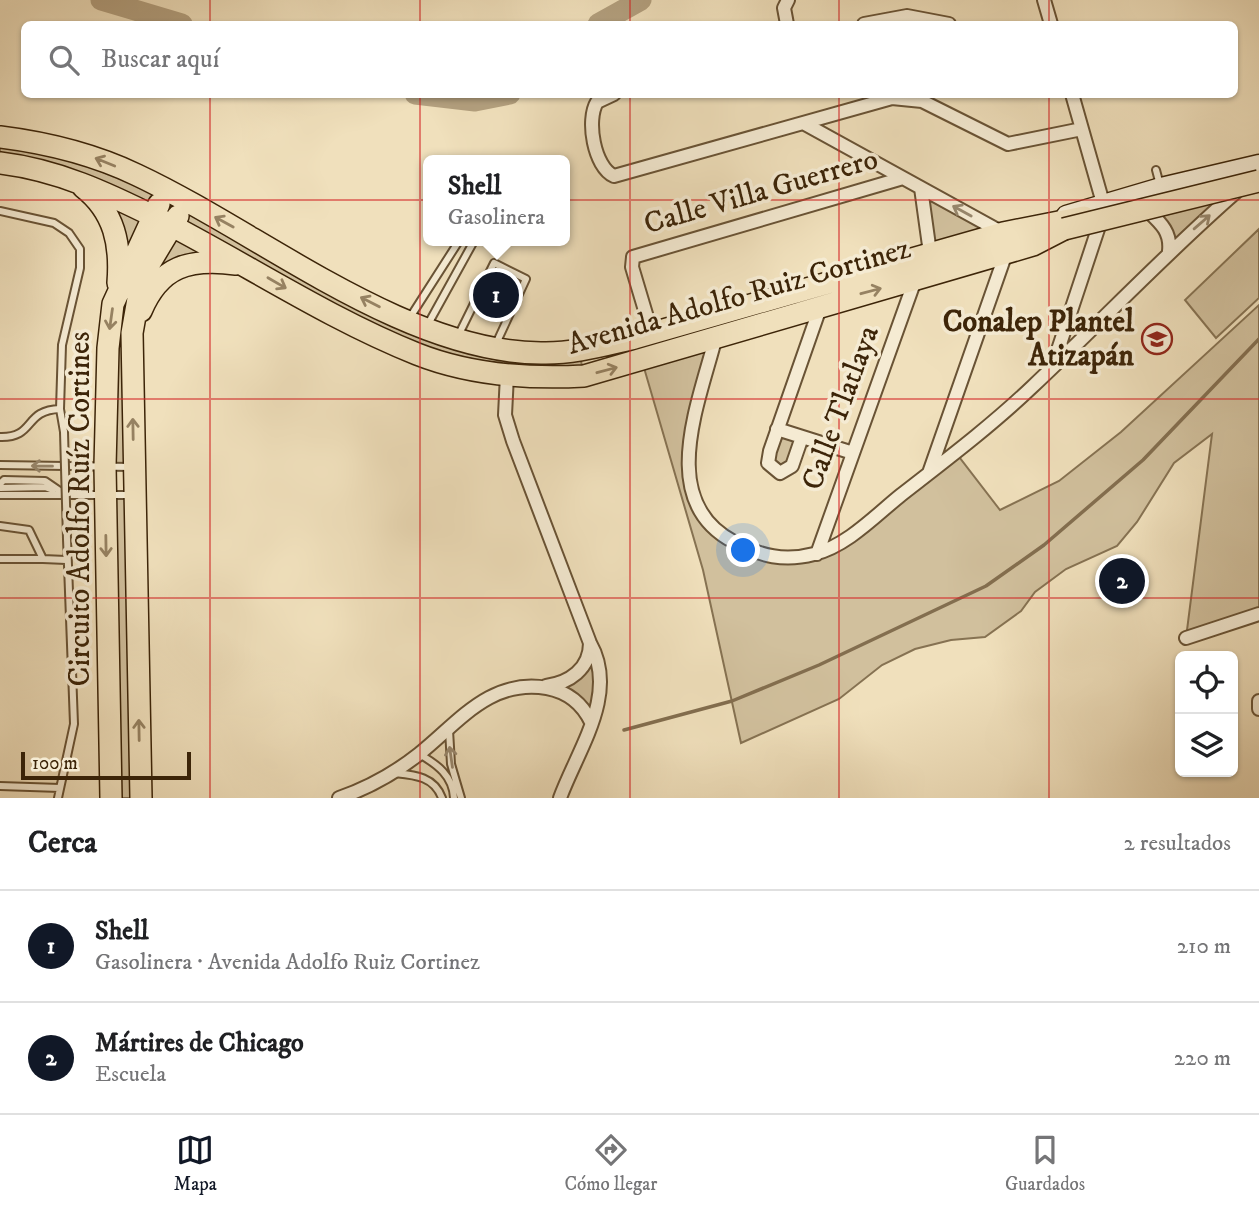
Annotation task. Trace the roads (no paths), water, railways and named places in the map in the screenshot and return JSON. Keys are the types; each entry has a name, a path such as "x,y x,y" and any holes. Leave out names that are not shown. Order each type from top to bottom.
{"main road":[{"name":"Avenida Adolfo Ruiz Cortinez","path":"0,137 78,151 167,190 326,279 417,324 494,347 539,353 573,352 652,334 930,253 1004,243 1259,178"},
{"name":"Avenida Adolfo Ruiz Cortinez","path":"0,163 33,167 70,177 172,226 368,332 419,355 457,366 508,375 578,377 642,361 716,335 915,280 1004,243"},
{"name":"Avenida Adolfo Ruiz Cortinez","path":"1030,236 1158,178 1259,164"},
{"path":"70,177 87,190 110,217 116,232 120,261 118,290"},
{"path":"1209,200 1226,188 1259,178"},
{"name":"Avenida Adolfo Ruiz Cortinez","path":"1030,236 1099,226 1259,187"},
{"name":"Circuito Adolfo Ruíz Cortines","path":"111,798 105,466 108,348 113,304 118,290 167,190"},
{"name":"Circuito Adolfo Ruíz Cortines","path":"141,798 132,333 142,276 186,201"},
{"path":"132,333 145,300 160,279 183,264 205,261 246,265"},
{"path":"573,352 578,377"},
{"path":"539,353 539,377"}],"street":[{"path":"786,21 784,8 788,0"},
{"path":"1044,0 1050,21"},
{"path":"880,21 907,16 933,21"},
{"path":"606,98 597,103 591,112 602,165 607,173 623,176 899,98"},
{"path":"908,98 922,101 1008,144 1082,129"},
{"path":"1073,98 1103,203"},
{"path":"805,124 921,188 1004,243 929,473"},
{"name":"Calle Villa Guerrero","path":"652,334 632,267 633,257 903,178"},
{"path":"921,188 930,253"},
{"path":"716,335 687,460 689,491 704,517 729,539 755,553 785,559 817,554 845,539 948,460 1052,367 1169,251 1235,193"},
{"path":"1149,212 1166,229 1170,240 1169,251"},
{"path":"1052,367 1099,226"},
{"name":"Calle Tlatlaya","path":"817,554 915,280"},
{"path":"802,437 792,466 780,473 772,470 768,463 777,429 821,305"},
{"path":"508,375 505,415 513,441 590,643 600,659 601,694 560,798"},
{"path":"777,429 853,453"},
{"path":"1186,638 1259,614"},
{"path":"340,798 392,773 498,692 566,682 578,672 590,652 590,643"},
{"path":"540,687 557,691 575,700 591,722"},
{"path":"1259,701 1259,709"}],"lane":[{"path":"0,211 54,223 69,233 80,249 80,268 62,345 60,409 64,432 66,561 71,588 74,724 58,798"},
{"path":"417,324 440,270 456,246"},
{"path":"417,324 453,277 471,246"},
{"path":"457,338 494,263 526,279 494,347"},
{"path":"440,270 453,277"},
{"path":"0,437 12,437 24,432 36,414 44,409 60,409"},
{"path":"0,465 134,467"},
{"path":"0,486 45,487 65,495"},
{"path":"0,495 135,495"},
{"path":"0,526 29,530 43,559"},
{"path":"0,559 66,561"},
{"path":"449,728 451,764 461,798"},
{"path":"419,754 441,767 454,790 454,798"},
{"path":"392,773 428,779 439,789 442,798"},
{"path":"0,786 60,788"}],"waterway":[{"path":"101,0 172,21"},
{"path":"603,21 641,0"},
{"path":"449,98 475,101 490,98"},
{"path":"624,730 732,701 819,665 986,586 1044,545 1143,460 1259,339"}],"place":[{"name":"Shell","path":"496,295"},
{"name":"Conalep Plantel Atizapán","path":"1157,339"},
{"name":"Mártires de Chicago","path":"1122,581"}]}
